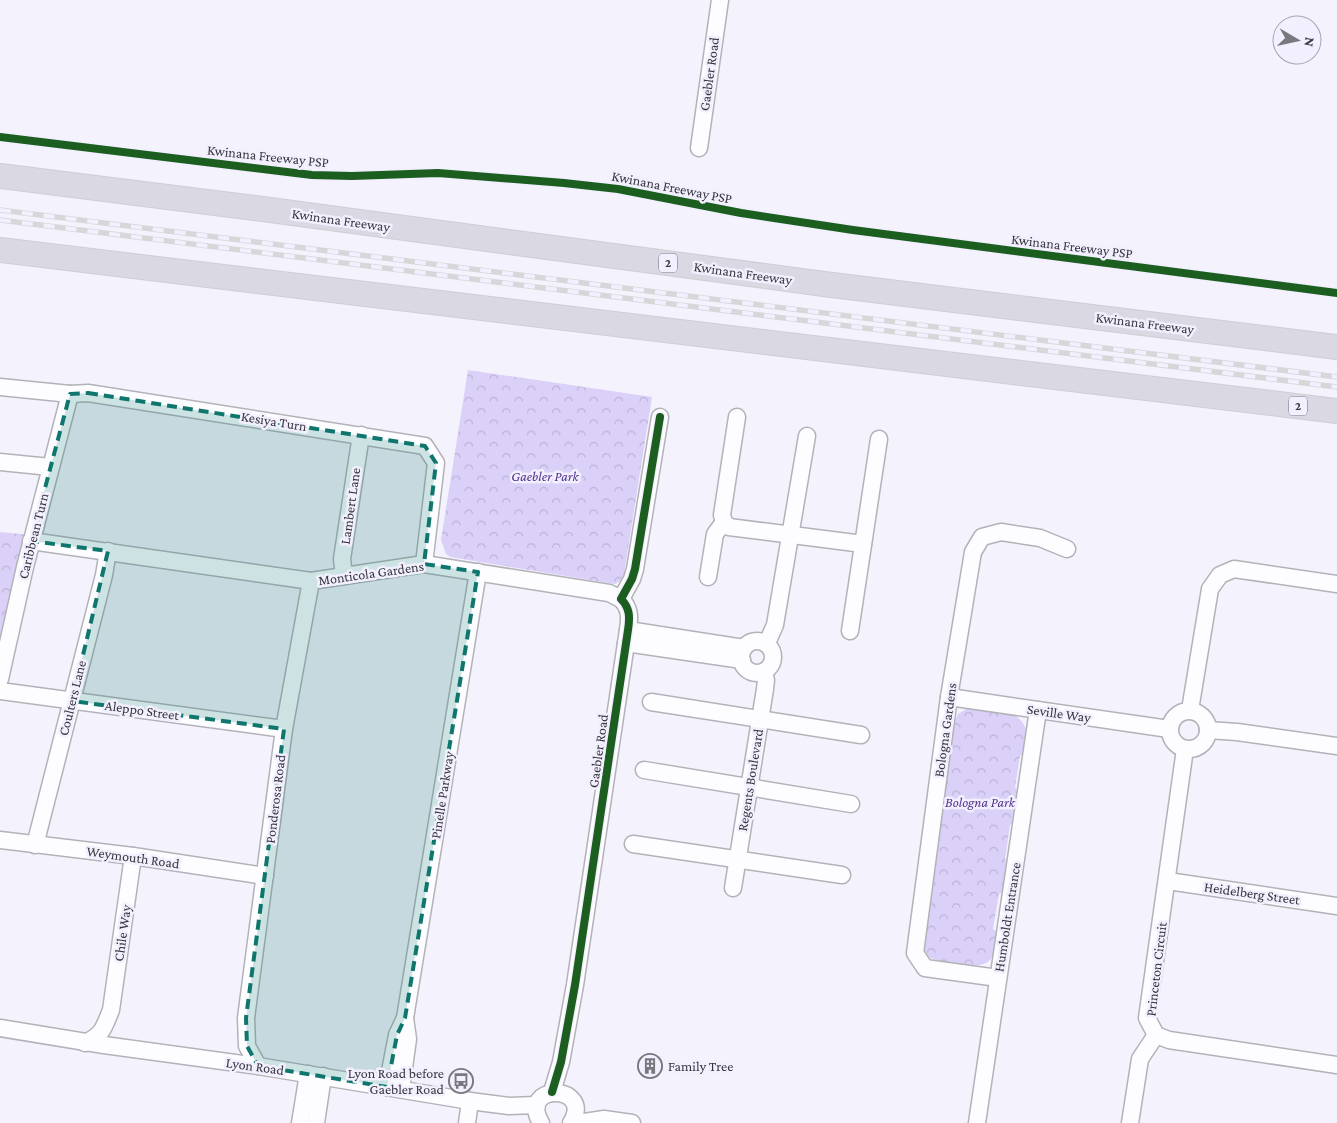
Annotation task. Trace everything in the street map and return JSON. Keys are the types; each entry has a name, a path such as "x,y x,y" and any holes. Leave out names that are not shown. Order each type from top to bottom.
{"highway":[{"name":"Kwinana Freeway","path":"0,176 264,209 824,284 1337,347"},
{"name":"2","path":"0,250 1337,411"}],"street":[{"name":"Gaebler Road","path":"699,148 720,0"},
{"name":"Kesiya Turn","path":"0,387 70,394 88,393 425,446 436,463 424,564"},
{"name":"Caribbean Turn","path":"0,679 31,541 70,394"},
{"path":"621,598 632,579 635,569 660,417"},
{"path":"737,417 722,515 724,522 729,527 863,544"},
{"name":"Lambert Lane","path":"344,576 342,559 361,435"},
{"path":"766,643 775,625 806,436"},
{"path":"850,631 879,439"},
{"path":"0,462 50,467"},
{"path":"708,577 715,534 724,522"},
{"name":"Bologna Gardens","path":"998,978 925,968 915,953 949,697 973,552 982,537 1001,532 1040,538 1068,549"},
{"name":"Monticola Gardens","path":"31,541 311,581 424,564 609,593 621,598"},
{"name":"Coulters Lane","path":"35,845 104,575 108,551"},
{"path":"1190,710 1210,589 1220,575 1234,569 1337,584"},
{"name":"Pinelle Parkway","path":"394,1088 397,1035 405,1018 478,572"},
{"name":"Ponderosa Road","path":"258,1066 247,1046 246,1018 284,729 311,581"},
{"name":"Gaebler Road","path":"552,1092 561,1062 575,985 627,637 629,614 621,598"},
{"path":"627,637 743,654"},
{"path":"754,641 766,643 772,649 773,657 770,667 763,672 755,672 750,671 744,665 743,654 754,641"},
{"name":"Regents Boulevard","path":"733,888 766,680 763,672"},
{"name":"Aleppo Street","path":"0,691 284,729"},
{"name":"Seville Way","path":"949,697 1169,729"},
{"path":"650,702 861,735"},
{"name":"Humboldt Entrance","path":"977,1123 1038,710"},
{"path":"1190,710 1198,712 1206,720 1208,730 1205,740 1196,748 1185,749 1177,746 1171,738 1169,729 1172,720 1179,713 1190,710"},
{"path":"1208,730 1237,732 1337,746"},
{"name":"Princeton Circuit","path":"1185,749 1168,881 1147,1018 1156,1035 1169,1040 1337,1065"},
{"path":"644,770 851,804"},
{"name":"Weymouth Road","path":"0,840 132,856 265,876"},
{"path":"633,844 842,875"},
{"name":"Chile Way","path":"85,1042 96,1038 102,1031 111,1010 132,856"},
{"name":"Heidelberg Street","path":"1168,881 1337,906"},
{"name":"Chile Way","path":"111,1010 114,1026 127,1049"},
{"name":"Ponderosa Road","path":"219,1061 230,1053 235,1046 246,1018"},
{"name":"Lyon Road","path":"0,1028 127,1049 316,1075 470,1101 509,1106 537,1105"},
{"path":"1130,1123 1140,1059 1156,1035"},
{"name":"Gaebler Road","path":"561,1062 571,1101"},
{"path":"300,1123 316,1075"},
{"path":"316,1075 316,1123"},
{"path":"540,1123 536,1112 537,1105 540,1099 552,1092 558,1092 604,1119"},
{"path":"467,1123 470,1101"},
{"path":"571,1101 575,1110 571,1123"},
{"name":"Lyon Road","path":"509,1106 540,1123"},
{"path":"578,1123 604,1119 632,1123"}],"highlighted area":[{"path":"88,393 425,446 436,463 424,564 478,572 405,1018 397,1035 387,1087 258,1066 247,1046 246,1018 284,729 72,701 108,551 31,541 70,394"}],"green space":[{"name":"Gaebler Park","path":"468,370 652,397 624,574 620,581 615,584 450,557 446,554 441,540"},
{"path":"0,532 31,535 14,582 0,639"},
{"name":"Bologna Park","path":"968,708 999,710 1014,715 1024,725 1026,735 1025,753 1020,756 1015,787 1019,793 1015,821 1010,825 1005,859 1009,863 1004,891 999,894 993,929 998,933 997,944 992,958 988,962 976,965 948,963 930,958 926,956 923,944 953,726 958,714"}],"railway":[{"path":"0,210 1337,377"},
{"path":"0,220 1337,387"}],"cycle path":[{"name":"Kwinana Freeway PSP","path":"0,137 312,175 352,176 438,173 618,189 741,213 853,230 1337,293"},
{"path":"552,1092 561,1062 575,985 628,630 629,613 621,599 632,579 635,569 660,417"}],"place":[{"name":"Family Tree","path":"650,1066"},
{"name":"Lyon Road before Gaebler Road","path":"461,1081"}]}
